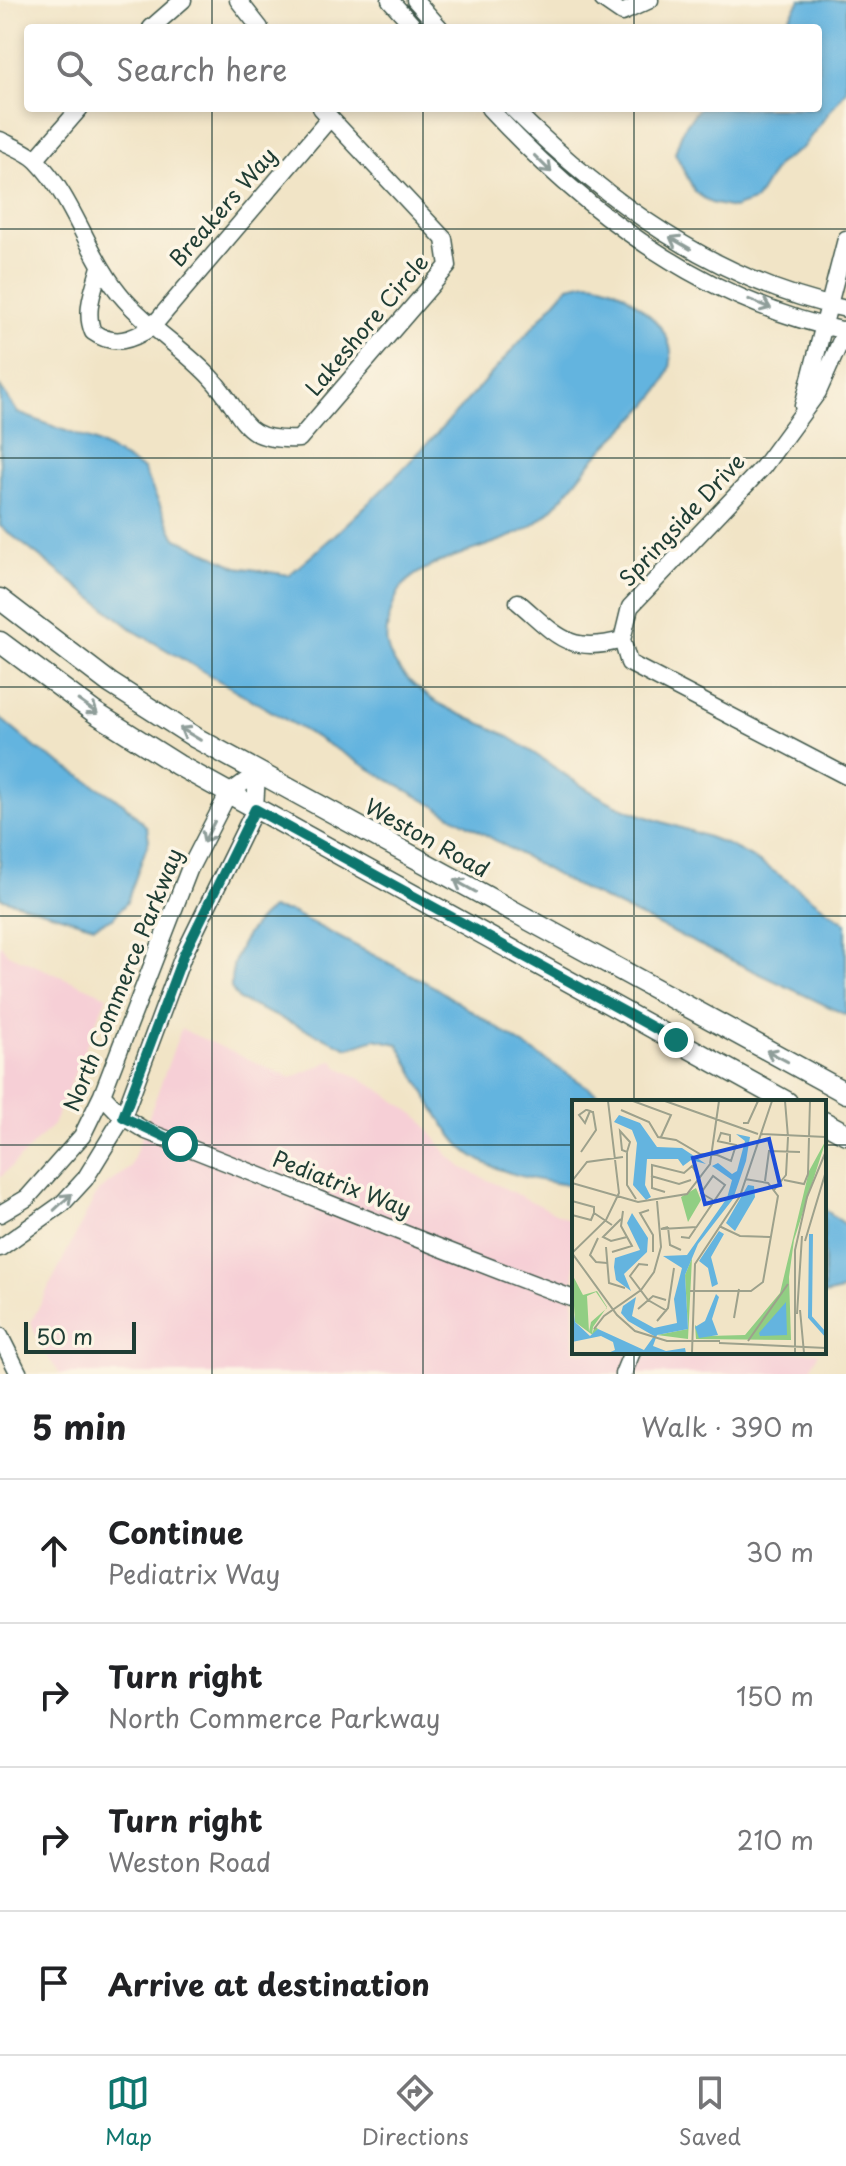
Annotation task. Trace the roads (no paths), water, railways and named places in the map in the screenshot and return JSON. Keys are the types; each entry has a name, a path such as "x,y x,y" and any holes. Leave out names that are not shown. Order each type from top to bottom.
{"main road":[{"name":"Weston Road","path":"0,599 110,683 257,773 846,1093"},
{"path":"0,642 132,737 228,794 783,1100"},
{"path":"826,1123 846,1134"}],"street":[{"path":"156,24 183,0"},
{"path":"238,0 257,24"},
{"path":"390,0 411,24"},
{"path":"415,0 436,24"},
{"path":"603,0 622,13 650,0"},
{"path":"36,159 77,112"},
{"path":"493,112 557,178 619,228 670,262 727,290 824,326 846,330"},
{"path":"516,112 568,164 680,244 735,272 838,307"},
{"name":"Breakers Way","path":"152,327 325,113"},
{"name":"Lakeshore Circle","path":"152,327 212,379 247,427 271,440 299,439 438,282 448,266 444,239 325,113"},
{"path":"0,140 36,159 61,193 100,267 152,327 135,338 119,342 93,332 89,323 91,295 100,267"},
{"name":"Springside Drive","path":"802,411 824,326 838,307 846,239"},
{"name":"Springside Drive","path":"622,640 630,607 763,467 831,369 846,330"},
{"path":"518,602 564,641 593,648 622,640 629,663 846,776"},
{"path":"0,1248 62,1204 85,1179 123,1117 183,956 255,809 257,773"},
{"name":"North Commerce Parkway","path":"0,1214 27,1198 82,1136 102,1095 166,924 228,794 257,773"},
{"name":"Pediatrix Way","path":"102,1095 123,1117 146,1131 572,1298"},
{"path":"0,1336 19,1374"},
{"path":"623,1374 631,1354"}],"water":[{"path":"800,0 846,0 846,90 802,148 778,164 756,200 733,208 711,203 695,192 675,153 683,129 696,112 822,112 822,24 785,24"},
{"path":"587,282 606,285 628,297 649,315 666,336 671,355 668,374 658,393 594,459 558,503 532,526 444,560 412,577 395,599 386,639 389,652 409,680 437,702 509,737 616,805 716,840 745,854 846,923 846,1015 574,885 387,779 136,632 0,526 0,387 18,413 95,442 143,469 175,537 237,567 289,575 400,472 569,286"},
{"path":"0,718 36,748 123,803 147,827 149,840 127,902 113,918 94,926 0,898"},
{"path":"271,909 291,912 433,986 600,1095 616,1100 572,1100 572,1186 501,1170 464,1149 419,1084 398,1044 375,1039 348,1048 239,1000 231,988 233,965 254,925"},
{"path":"826,1210 846,1225 846,1290 826,1295"}]}
